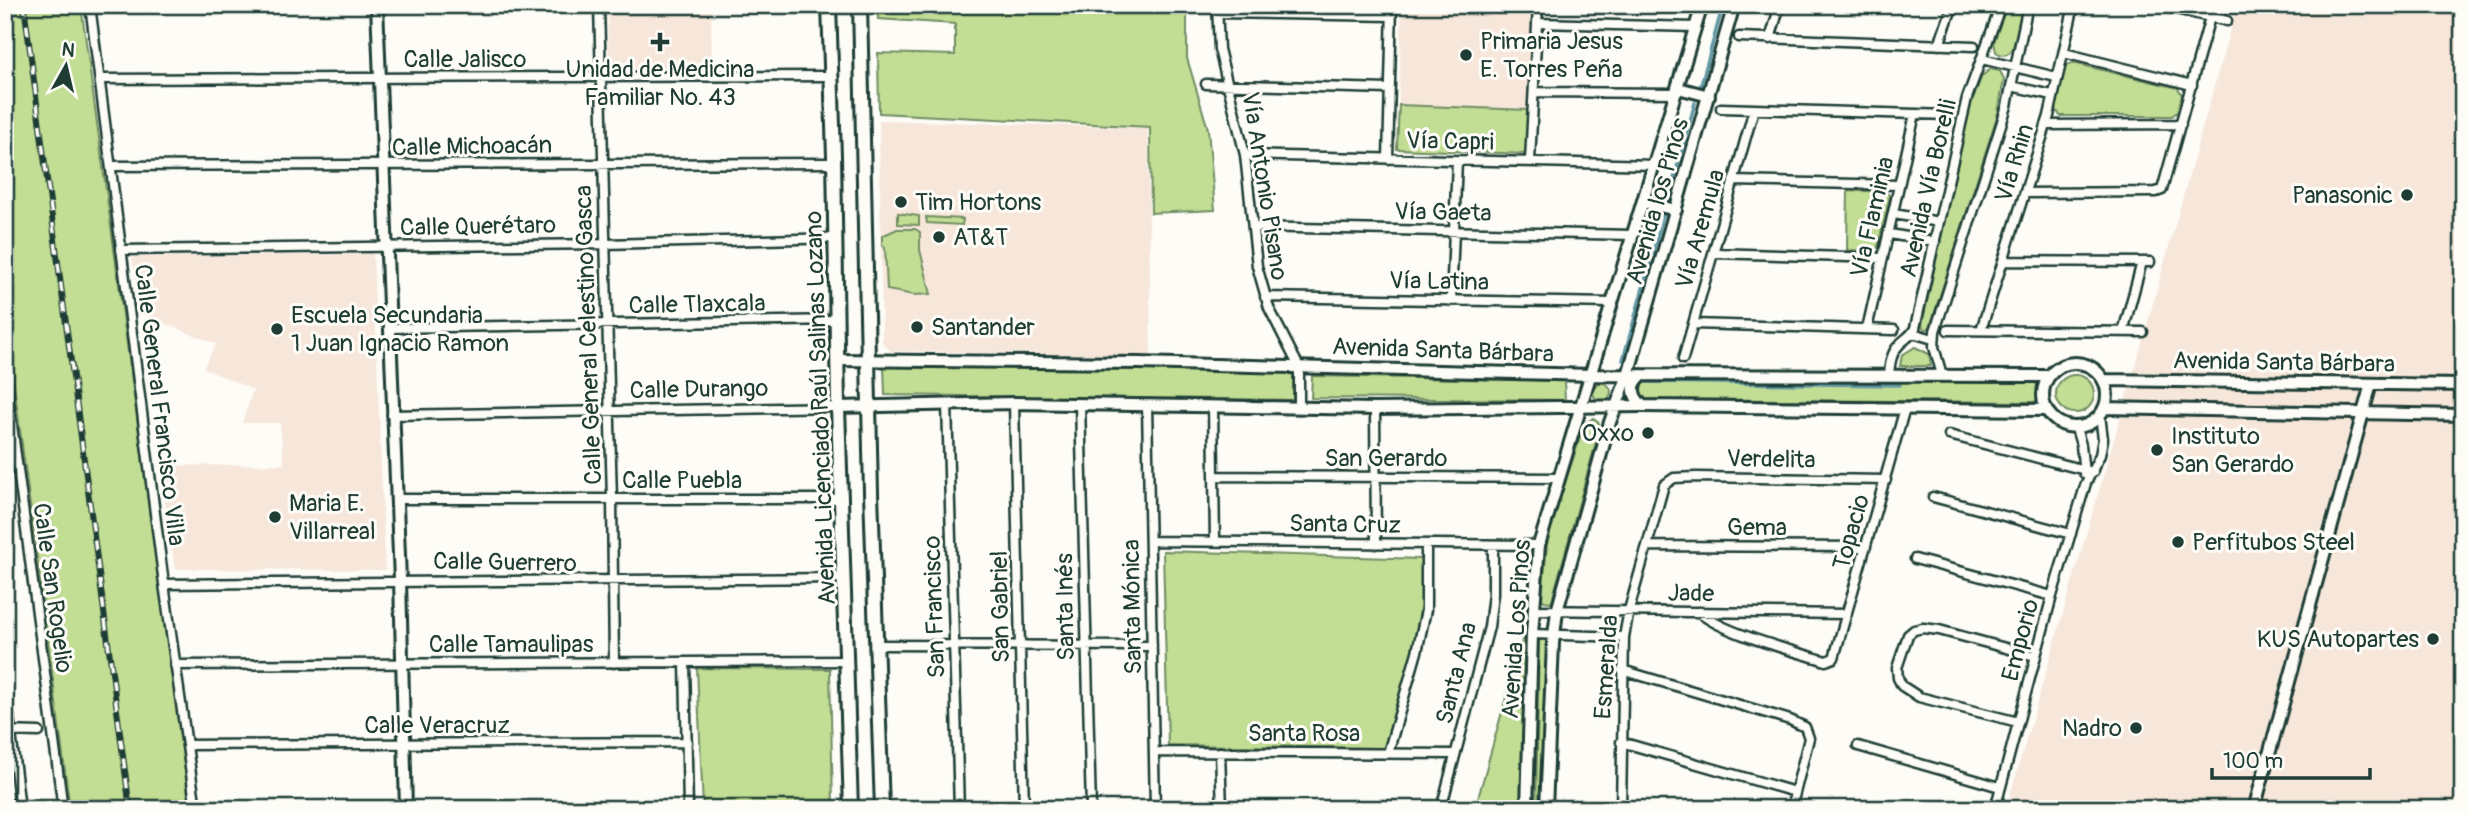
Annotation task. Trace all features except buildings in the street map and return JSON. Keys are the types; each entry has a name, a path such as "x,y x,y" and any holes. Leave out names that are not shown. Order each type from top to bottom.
{"main road":[{"name":"Avenida Licenciado Raúl Salinas Lozano","path":"829,5 851,809"},
{"name":"Avenida Licenciado Raúl Salinas Lozano","path":"860,5 882,809"}],"street":[{"name":"Calle General Francisco Villa","path":"90,5 164,584 196,809"},
{"path":"377,5 400,580 406,809"},
{"name":"Calle General Celestino Gasca","path":"598,5 610,410 614,663"},
{"path":"1388,159 1392,5"},
{"path":"1530,162 1538,5"},
{"name":"Avenida los Pinos","path":"1592,375 1702,5"},
{"name":"Avenida los Pinos","path":"1616,406 1628,375 1734,5"},
{"path":"1770,39 1780,5"},
{"path":"1938,44 1953,5"},
{"name":"Avenida Vía Borelli","path":"1889,374 1893,353 1913,333 1967,99 2001,5"},
{"name":"Avenida Vía Borelli","path":"1933,339 2007,106 2028,5"},
{"name":"Vía Rhin","path":"1981,330 2046,125 2074,5"},
{"path":"2158,5 2227,21"},
{"path":"1217,9 1392,16"},
{"name":"Vía Antonio Pisano","path":"1217,9 1219,49 1245,155 1257,267 1275,321 1299,367 1299,407"},
{"path":"2025,193 2162,190 2210,18"},
{"path":"1538,23 1695,27"},
{"path":"1739,37 1974,46"},
{"path":"2064,53 2192,85"},
{"path":"1982,59 2056,77"},
{"name":"Calle Jalisco","path":"100,79 831,76"},
{"path":"1206,84 1389,89"},
{"path":"2011,86 2052,95"},
{"path":"1534,92 1677,91 1709,96"},
{"path":"1721,108 1949,115"},
{"name":"Vía Aremula","path":"1683,359 1754,109"},
{"name":"Vía Flaminia","path":"1867,330 1915,114"},
{"path":"2046,125 2181,124"},
{"name":"Vía Capri","path":"1245,155 1655,165"},
{"path":"1451,301 1457,161"},
{"name":"Calle Michoacán","path":"111,166 835,163"},
{"path":"1733,181 1899,185"},
{"path":"1643,202 1676,211"},
{"path":"1894,214 1939,222"},
{"name":"Vía Gaeta","path":"1253,227 1633,235"},
{"path":"1890,234 1935,242"},
{"name":"Calle Querétaro","path":"121,250 605,244 836,238"},
{"path":"1713,253 1882,258"},
{"path":"2003,261 2146,262 2123,332"},
{"name":"Vía Latina","path":"1265,297 1613,303"},
{"name":"Calle Tlaxcala","path":"390,328 836,320"},
{"path":"1693,324 1894,330"},
{"path":"1948,330 2143,332"},
{"path":"1913,333 1933,339 1942,375"},
{"name":"Avenida Santa Bárbara","path":"837,360 1299,367 1592,375 2048,376"},
{"path":"2073,363 2092,368 2104,380 2107,391 2102,412 2089,424 2076,428 2055,421 2045,410 2042,393 2048,376 2055,369 2073,363"},
{"name":"Calle San Rogelio","path":"5,372 63,809"},
{"name":"Avenida Los Pinos","path":"1527,809 1533,610 1539,545 1592,375"},
{"path":"1642,375 1633,390 1643,406"},
{"name":"Avenida Santa Bárbara","path":"2104,380 2463,384"},
{"path":"2254,809 2371,384"},
{"path":"838,407 1014,403 1375,409 1643,406 2045,410"},
{"name":"San Gabriel","path":"1014,403 1024,809"},
{"name":"San Francisco","path":"947,404 959,809"},
{"name":"Santa Inés","path":"1080,404 1091,809"},
{"name":"Santa Mónica","path":"1147,405 1155,809"},
{"path":"1213,405 1215,541"},
{"name":"Avenida Los Pinos","path":"1546,809 1557,611 1616,406"},
{"name":"Calle Durango","path":"392,415 838,407"},
{"name":"Topacio","path":"1699,612 1722,627 1826,661 1834,658 1905,408"},
{"path":"1375,409 1376,544"},
{"name":"Avenida Santa Bárbara","path":"2102,412 2463,415"},
{"name":"Emporio","path":"1995,809 2052,596 2086,482 2100,455 2103,439 2102,412"},
{"name":"Emporio","path":"2076,428 2086,482"},
{"path":"1949,435 2093,472"},
{"name":"San Gerardo","path":"1214,476 1558,478"},
{"name":"Verdelita","path":"1662,491 1668,482 1685,477 1885,480"},
{"name":"Esmeralda","path":"1621,809 1624,637 1662,491"},
{"path":"1933,497 2071,534"},
{"name":"Calle Puebla","path":"397,499 843,499"},
{"name":"Santa Cruz","path":"1150,541 1539,545"},
{"path":"1388,753 1425,619 1426,545"},
{"name":"Santa Ana","path":"1441,809 1489,627 1493,594 1493,545"},
{"name":"Gema","path":"1647,546 1866,547"},
{"path":"1915,559 2052,596"},
{"name":"Calle Guerrero","path":"164,584 845,578"},
{"name":"Jade","path":"1533,610 1847,614"},
{"path":"2018,722 1919,697 1902,685 1897,668 1908,635 1923,628 2035,656"},
{"path":"1532,634 1624,637"},
{"path":"876,645 1152,646"},
{"name":"Calle Tamaulipas","path":"175,665 848,661"},
{"path":"685,662 688,809"},
{"path":"1622,670 1790,720 1805,727 1809,738 1791,809"},
{"path":"5,682 8,731 20,807 5,804"},
{"path":"8,731 39,732"},
{"name":"Calle Veracruz","path":"188,745 687,742"},
{"path":"1621,742 1795,792"},
{"path":"1858,746 2000,788"},
{"name":"Santa Rosa","path":"1154,752 1455,754"},
{"path":"1220,752 1222,809"}],"shaded area":[{"name":"Unidad de Medicina Familiar No. 43","path":"607,5 711,5 712,69 609,69"},
{"name":"Primaria Jesus E. Torres Peña","path":"1402,5 1534,5 1526,154 1397,149"},
{"path":"2237,5 2463,5 2463,809 2006,809 2135,367"},
{"path":"879,120 1148,128 1151,356 891,351 882,342"},
{"path":"373,254 385,570 175,569 160,466 284,464 280,423 242,423 253,390 203,368 216,344 142,314 132,257"}],"green space":[{"path":"5,5 81,5 190,809 70,809 5,316"},
{"path":"746,5 793,5 793,13 746,13"},
{"path":"877,5 1187,5 1187,58 1208,129 1215,210 1151,213 1150,127 879,113 878,53 955,55 955,24 878,19"},
{"path":"2007,5 2023,5 2013,48 2003,55 1996,52 1994,42"},
{"path":"2073,63 2178,88 2182,95 2178,111 2172,116 2060,116 2056,109 2064,69"},
{"path":"1990,69 2000,71 2004,79 1998,113 1930,327 1925,330 1922,325 1970,106 1982,76"},
{"path":"1399,105 1528,110 1526,154 1397,149"},
{"path":"1848,191 1885,191 1890,196 1878,247 1872,251 1847,250"},
{"path":"898,213 919,216 919,225 898,224"},
{"path":"926,217 963,219 962,225 927,223"},
{"path":"897,229 915,229 920,232 920,250 931,294 914,295 887,290 882,236"},
{"path":"1915,347 1929,354 1931,366 1900,366 1902,355"},
{"path":"884,365 1293,372 1293,400 885,395"},
{"path":"2075,375 2089,380 2094,394 2089,408 2075,413 2061,408 2056,394 2061,380"},
{"path":"1312,376 1564,381 1565,400 1311,398"},
{"path":"1645,379 2038,385 2037,400 2034,402 1644,399 1641,398 1638,384"},
{"path":"1598,383 1606,383 1611,392 1609,399 1598,401 1593,396 1593,388"},
{"path":"1594,418 1600,428 1552,600 1544,601 1542,598 1548,534 1585,423"},
{"path":"1163,551 1422,559 1421,621 1384,748 1168,745"},
{"path":"1524,633 1522,809 1475,809"},
{"path":"1539,639 1547,640 1543,809 1536,809"},
{"path":"697,668 830,669 833,806 703,809"}],"waterway":[{"path":"1701,85 1723,5"},
{"path":"1668,200 1695,103"},
{"path":"1623,360 1663,216"},
{"path":"1642,382 1900,385"}],"railway":[{"path":"24,5 130,809"}],"place":[{"name":"Unidad de Medicina Familiar No. 43","path":"660,42"},
{"name":"Primaria Jesus E. Torres Peña","path":"1466,55"},
{"name":"Panasonic","path":"2407,195"},
{"name":"Tim Hortons","path":"901,202"},
{"name":"AT&T","path":"939,237"},
{"name":"Santander","path":"917,327"},
{"name":"Escuela Secundaria 1 Juan Ignacio Ramon","path":"277,329"},
{"name":"Oxxo","path":"1648,433"},
{"name":"Instituto San Gerardo","path":"2157,450"},
{"name":"Maria E. Villarreal","path":"275,517"},
{"name":"Perfitubos Steel","path":"2178,542"},
{"name":"KUS Autopartes","path":"2433,639"},
{"name":"Nadro","path":"2136,728"}]}
